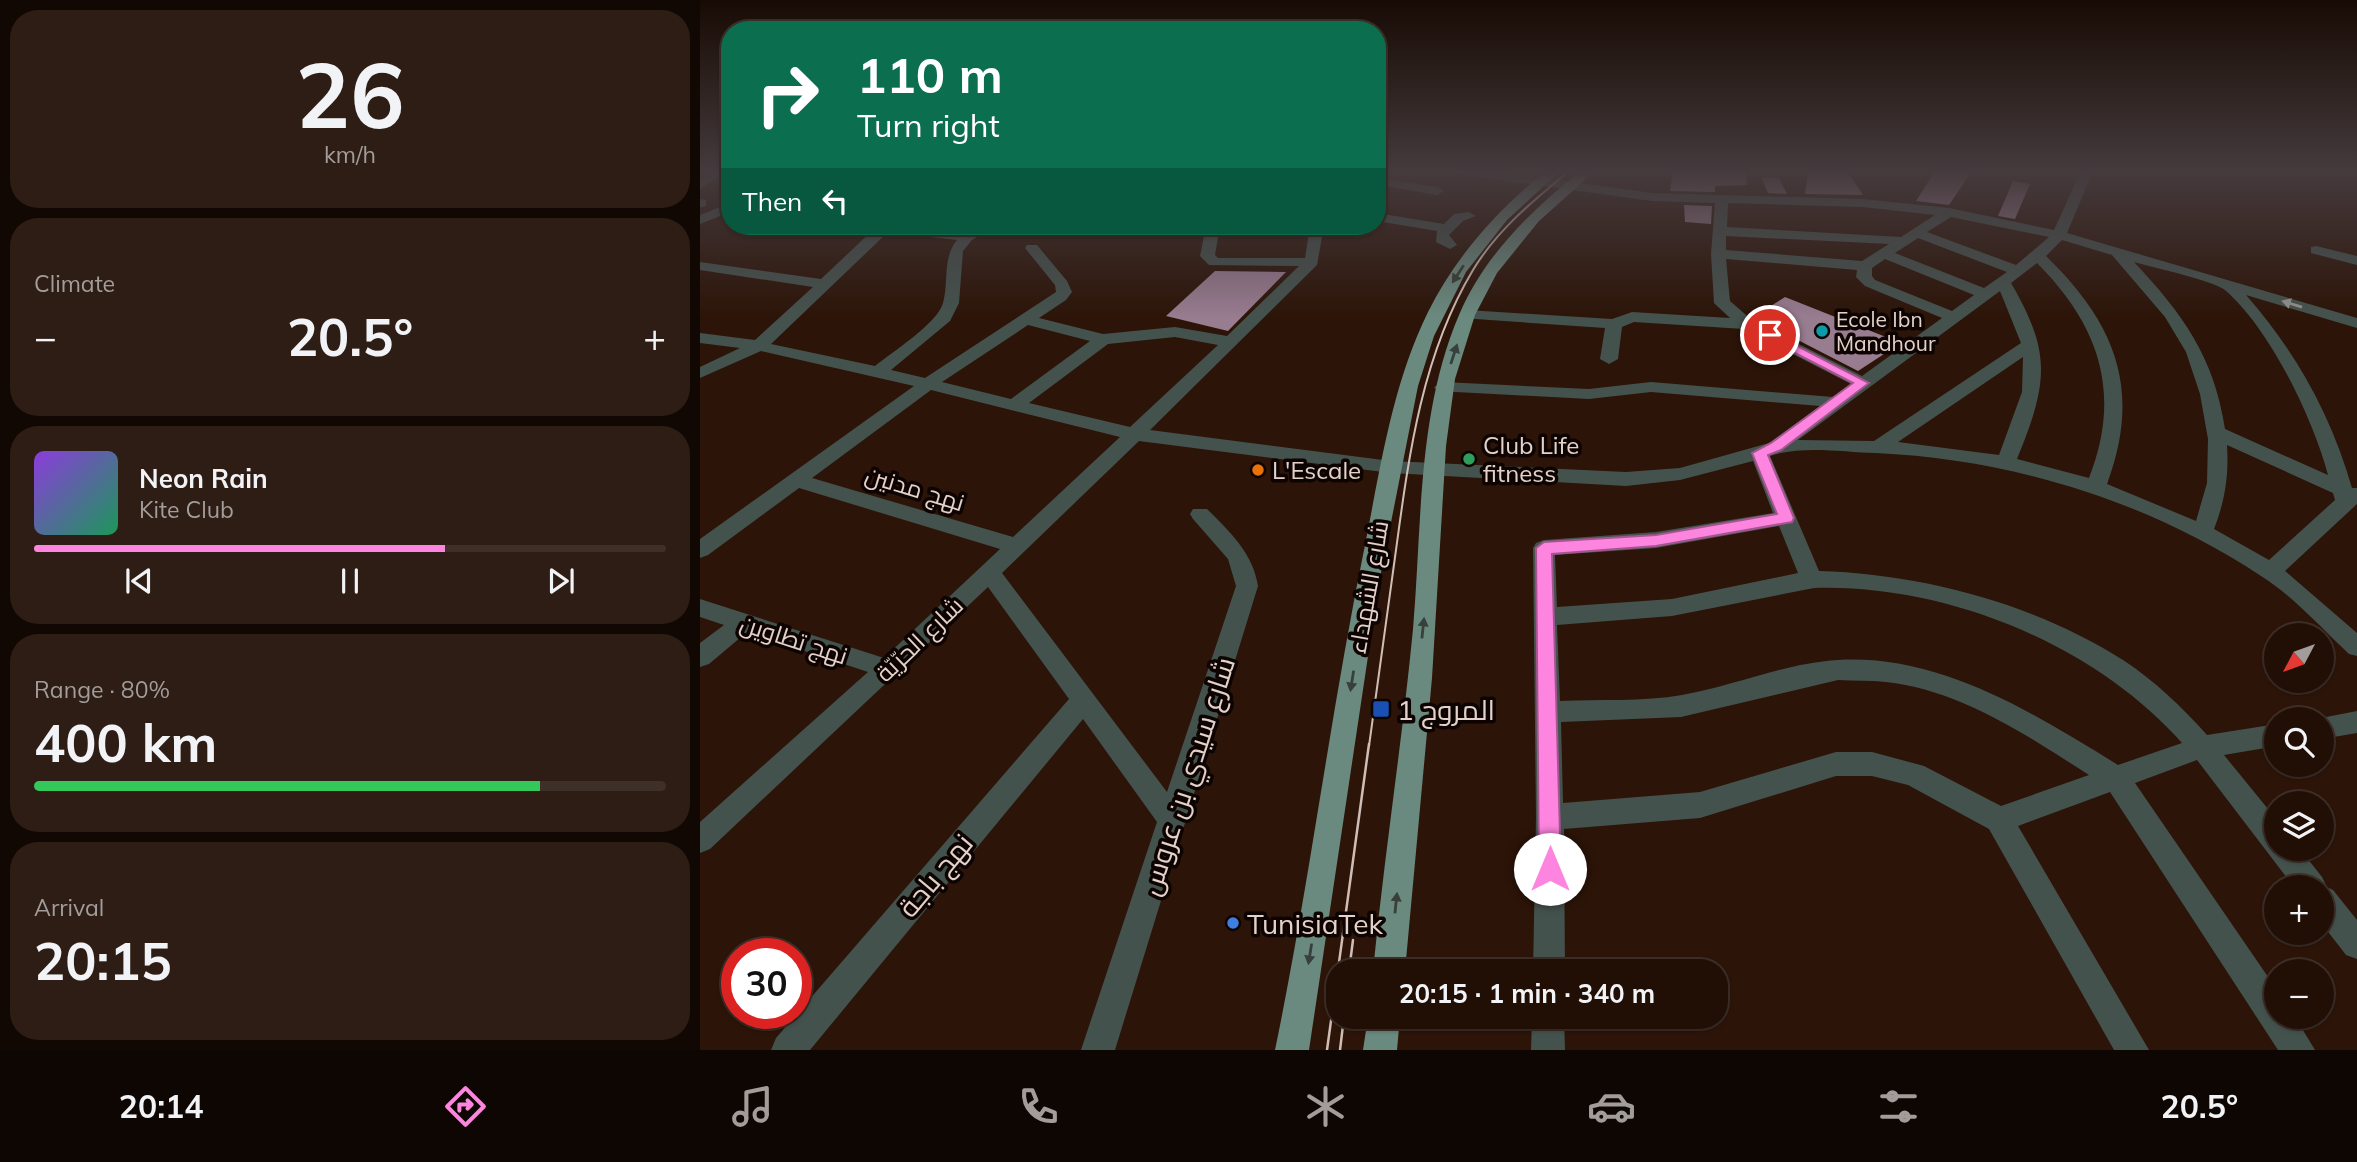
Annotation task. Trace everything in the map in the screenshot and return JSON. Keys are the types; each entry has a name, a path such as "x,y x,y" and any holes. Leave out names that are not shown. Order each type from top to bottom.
{"main road":[{"name":"شارع الشهداء","path":"1292,1050 1364,598 1409,382 1436,310 1460,270 1491,230 1503,220"},
{"name":"شارع الشهداء","path":"1390,959 1428,582 1434,470 1443,387 1467,315 1489,275 1528,220"},
{"path":"1380,1050 1383,1029"}],"street":[{"path":"1394,220 1447,229"},
{"path":"1450,245 1440,237 1456,220"},
{"path":"1720,220 1719,297 1728,310 1747,324 1862,383"},
{"path":"1719,231 1758,220"},
{"path":"1825,220 1910,237 2018,271"},
{"path":"1718,254 1865,266 1937,220"},
{"path":"1987,220 2059,235 2357,323"},
{"path":"1768,450 1988,295 2038,256 2059,235 2066,220"},
{"path":"700,373 759,346 873,235"},
{"path":"952,235 967,237"},
{"path":"878,372 935,327 949,311 956,250 971,235"},
{"path":"1211,235 1207,256 1214,262 1312,262 1316,235"},
{"path":"700,550 799,481 928,384 1027,320 1064,292 1062,284 1032,248"},
{"path":"2316,250 2357,261"},
{"path":"2115,251 2157,296 2186,337 2209,388 2217,433 2214,500 2202,532"},
{"path":"1885,254 1988,295"},
{"path":"2038,256 2078,297 2095,325 2105,356 2113,388 2115,420 2096,487"},
{"name":"شارع الحرّيّة","path":"700,840 888,669 1312,262"},
{"path":"700,266 825,284"},
{"path":"1865,266 1864,277 1870,283 1956,318"},
{"path":"2004,282 2020,309 2033,343 2034,369 2030,400 2007,462"},
{"path":"2228,285 2261,321 2300,377 2317,411 2348,494"},
{"path":"1467,315 1614,324 1632,317 1747,324"},
{"path":"1027,320 1103,339 1175,332 1230,342"},
{"path":"1609,359 1614,324"},
{"path":"700,338 759,346 878,372 1133,434 1391,467 1626,479 1680,474 1768,450 1879,446 1924,449 2007,462 2096,487 2202,532 2271,571 2357,647"},
{"path":"1016,404 1103,339"},
{"path":"1879,446 2033,343"},
{"path":"1443,387 1588,394 1651,387 1834,402"},
{"path":"2217,433 2348,494"},
{"path":"1768,450 1786,518 1811,579"},
{"name":"نهج مدنين","path":"799,481 1017,546"},
{"path":"2271,571 2348,494"},
{"name":"شارع سيدي بن عروس","path":"1097,1050 1247,586 1246,570 1239,558 1200,514"},
{"path":"1549,959 1550,817 1544,548 1656,541 1786,518"},
{"path":"989,572 1172,820"},
{"path":"1547,616 1655,610 1811,579 1881,583 1932,592 1988,608 2043,630 2096,658 2145,689 2202,747 2264,826"},
{"name":"نهج تطاوين","path":"700,608 888,669"},
{"path":"700,657 743,622"},
{"path":"1547,712 1681,706 1798,677 1839,670 1888,673 1941,684 1991,705 2038,729 2116,778 2298,1050"},
{"name":"نهج باجة","path":"788,1050 1083,700"},
{"path":"2334,726 2357,722"},
{"path":"1999,820 2202,747 2264,737"},
{"path":"1550,817 1700,805 1836,764 1872,764 1914,774 1999,820 2132,1050"},
{"path":"2291,861 2303,875"},
{"path":"2334,915 2357,944"},
{"path":"1548,1029 1548,1050"}],"building":[{"path":"1685,220 1711,220 1711,224"},
{"path":"1215,271 1286,272 1228,331 1166,316"},
{"name":"Ecole Ibn Mandhour","path":"1785,297 1901,343 1858,371 1753,317"}],"tram line":[{"path":"1369,746 1401,514 1420,406 1441,336 1456,302 1483,255 1513,220"},
{"path":"1327,1050 1369,744"},
{"path":"1351,959 1353,940"},
{"path":"1340,1050 1343,1029"}],"place":[{"name":"Ecole Ibn Mandhour","path":"1822,331"},
{"name":"Club Life fitness","path":"1469,459"},
{"name":"L'Escale","path":"1258,470"},
{"name":"المروج 1","path":"1381,709"},
{"name":"TunisiaTek","path":"1233,923"}],"route":[{"path":"1550,869 1544,548 1656,541 1786,518 1759,453 1776,447 1862,383 1770,335"}]}
